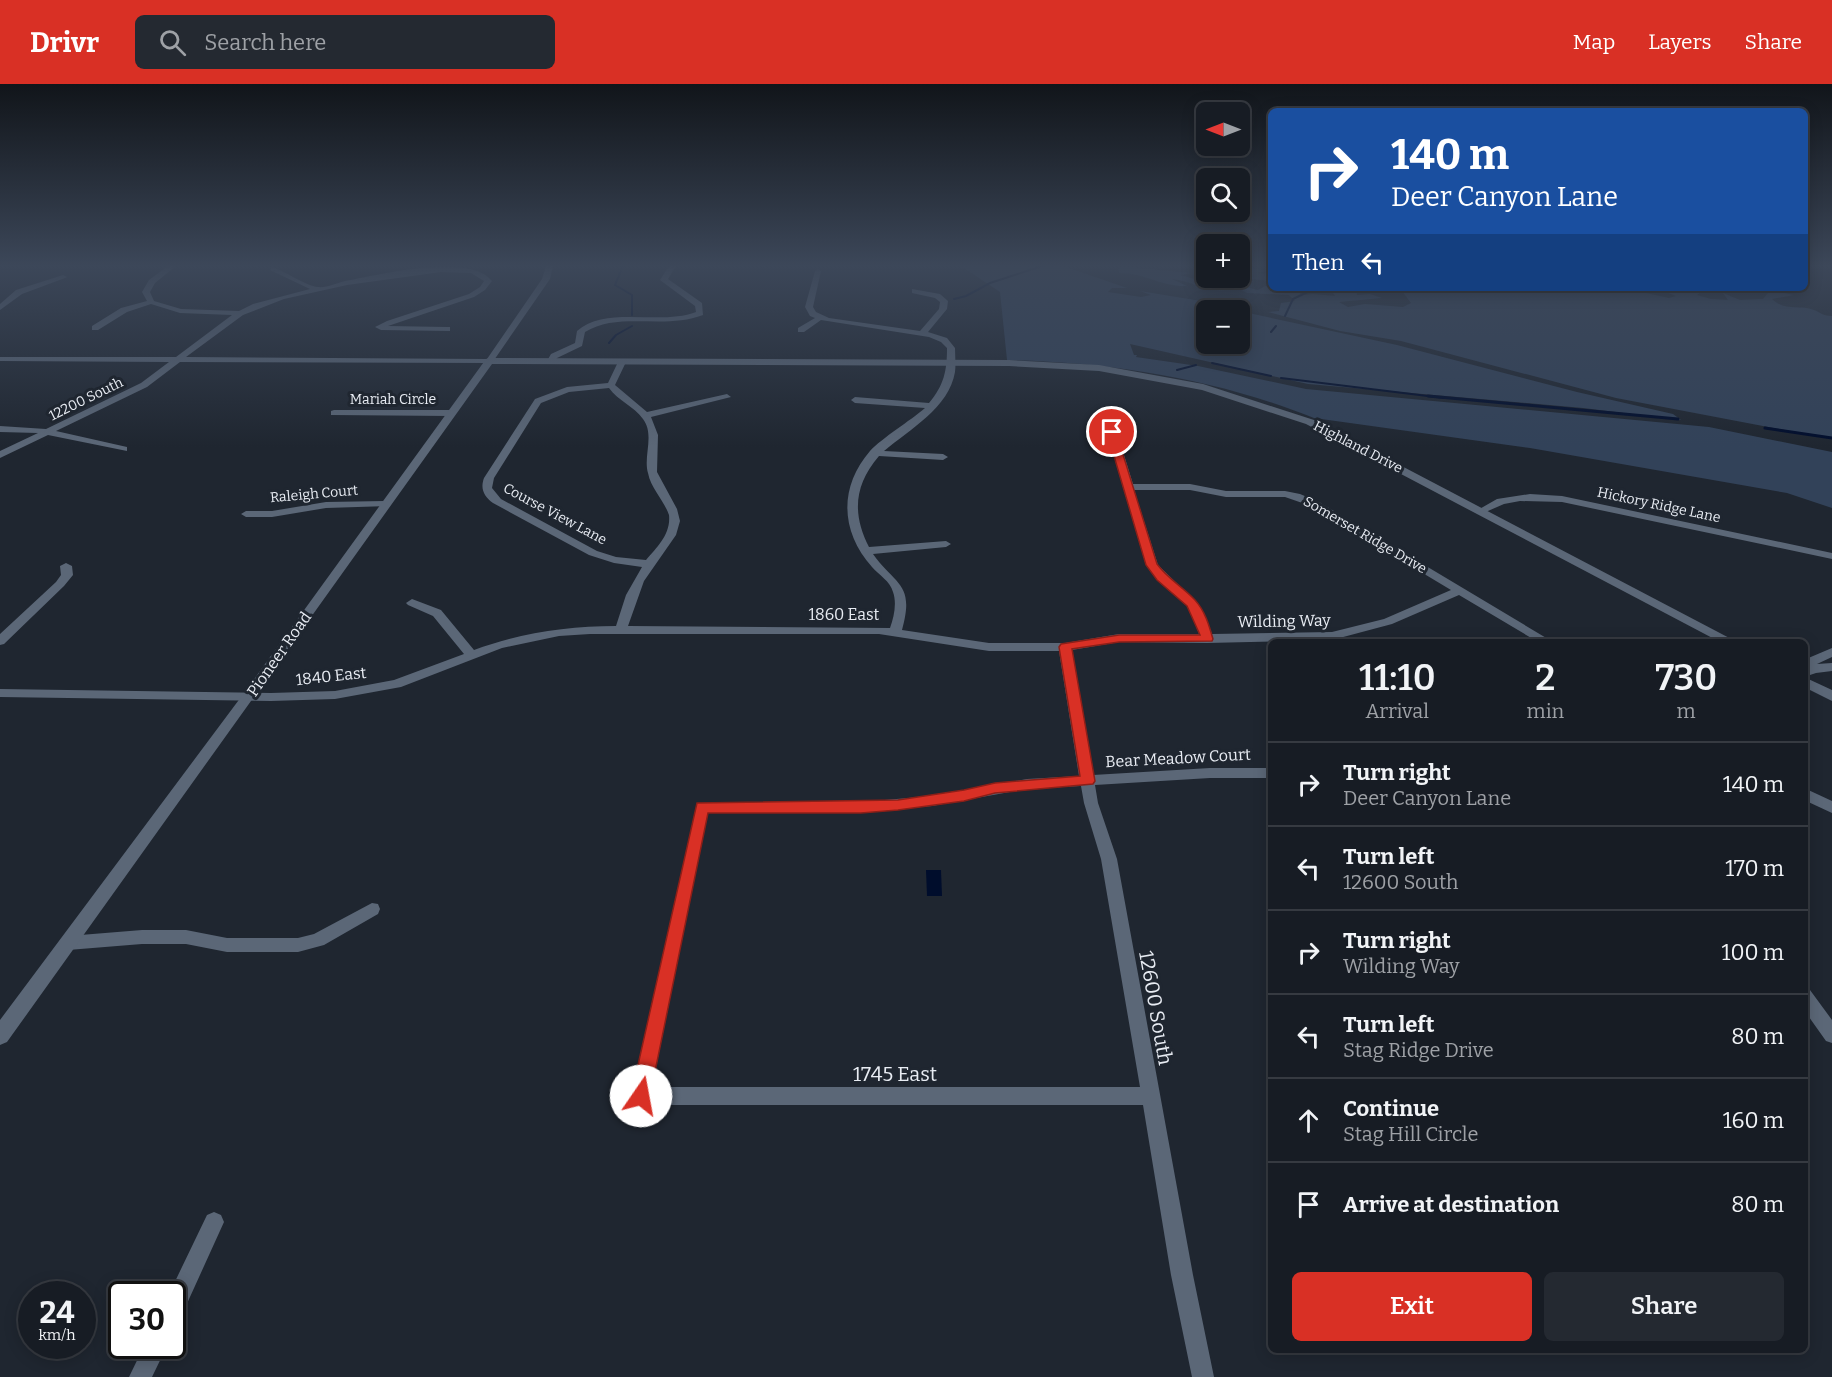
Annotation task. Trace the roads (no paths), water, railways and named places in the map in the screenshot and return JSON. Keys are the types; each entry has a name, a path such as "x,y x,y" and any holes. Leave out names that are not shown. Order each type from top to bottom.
{"street":[{"name":"12200 South","path":"0,456 144,385 223,326"},
{"path":"381,326 447,329"},
{"name":"Pioneer Road","path":"0,1036 249,696 513,326"},
{"path":"551,361 554,356 579,344 581,331 589,326"},
{"path":"801,330 807,326"},
{"path":"877,326 923,333 949,344 953,362 951,378 933,406 874,453 860,474 852,498 853,524 866,551 900,592 900,619 895,632"},
{"path":"923,333 929,326"},
{"path":"0,359 489,361"},
{"name":"Highland Drive","path":"489,361 1009,363 1099,368 1155,377 1232,395 1310,422 1724,639"},
{"path":"621,630 635,588 648,564 669,538 675,520 674,512 656,484 653,474 651,463 654,438 646,415 611,385 622,362"},
{"name":"Course View Lane","path":"611,385 567,390 538,401 486,486 489,494 497,501 593,553 614,560 648,564"},
{"path":"646,415 727,397"},
{"path":"855,400 933,406"},
{"name":"Mariah Circle","path":"334,413 452,413"},
{"path":"1107,416 1152,565 1161,578 1191,603 1200,618 1207,639"},
{"path":"0,429 48,432 124,449"},
{"path":"874,453 943,457"},
{"name":"Somerset Ridge Drive","path":"1128,487 1190,487 1226,494 1296,496 1315,504 1542,639"},
{"name":"Hickory Ridge Lane","path":"1481,511 1503,500 1527,495 1562,499 1832,556"},
{"name":"Raleigh Court","path":"246,514 272,514 326,505 385,504"},
{"path":"866,551 946,544"},
{"path":"0,641 60,584 67,574 66,566"},
{"name":"Wilding Way","path":"1065,647 1119,638 1312,638 1355,633 1374,628 1460,590"},
{"path":"412,603 437,613 471,655"},
{"name":"1840 East","path":"0,693 304,697 365,691 422,675 471,655 529,637 559,632 621,630"},
{"name":"1860 East","path":"621,630 895,632 978,647 1065,647"},
{"name":"12600 South","path":"1065,647 1091,803 1109,859 1150,1096 1203,1377"},
{"path":"1808,671 1810,662 1832,652"},
{"path":"1808,675 1832,667"},
{"path":"1808,676 1832,696"},
{"name":"Bear Meadow Court","path":"641,1096 702,807 898,805 943,799 995,788 1210,773 1268,772"},
{"path":"1808,796 1832,808"},
{"path":"68,943 186,937 227,945 298,945 318,940 372,909"},
{"path":"1808,1001 1832,1035"},
{"name":"1745 East","path":"641,1096 1150,1096"},
{"path":"186,1281 214,1222"},
{"path":"141,1377 150,1359"}],"waterway":[{"path":"609,343 616,335 631,326"},
{"path":"1271,332 1276,326"},
{"path":"1212,363 1271,376"},
{"path":"1177,370 1196,365"},
{"path":"1281,378 1444,398"},
{"path":"1428,396 1678,419"},
{"path":"1765,428 1832,438"}]}
